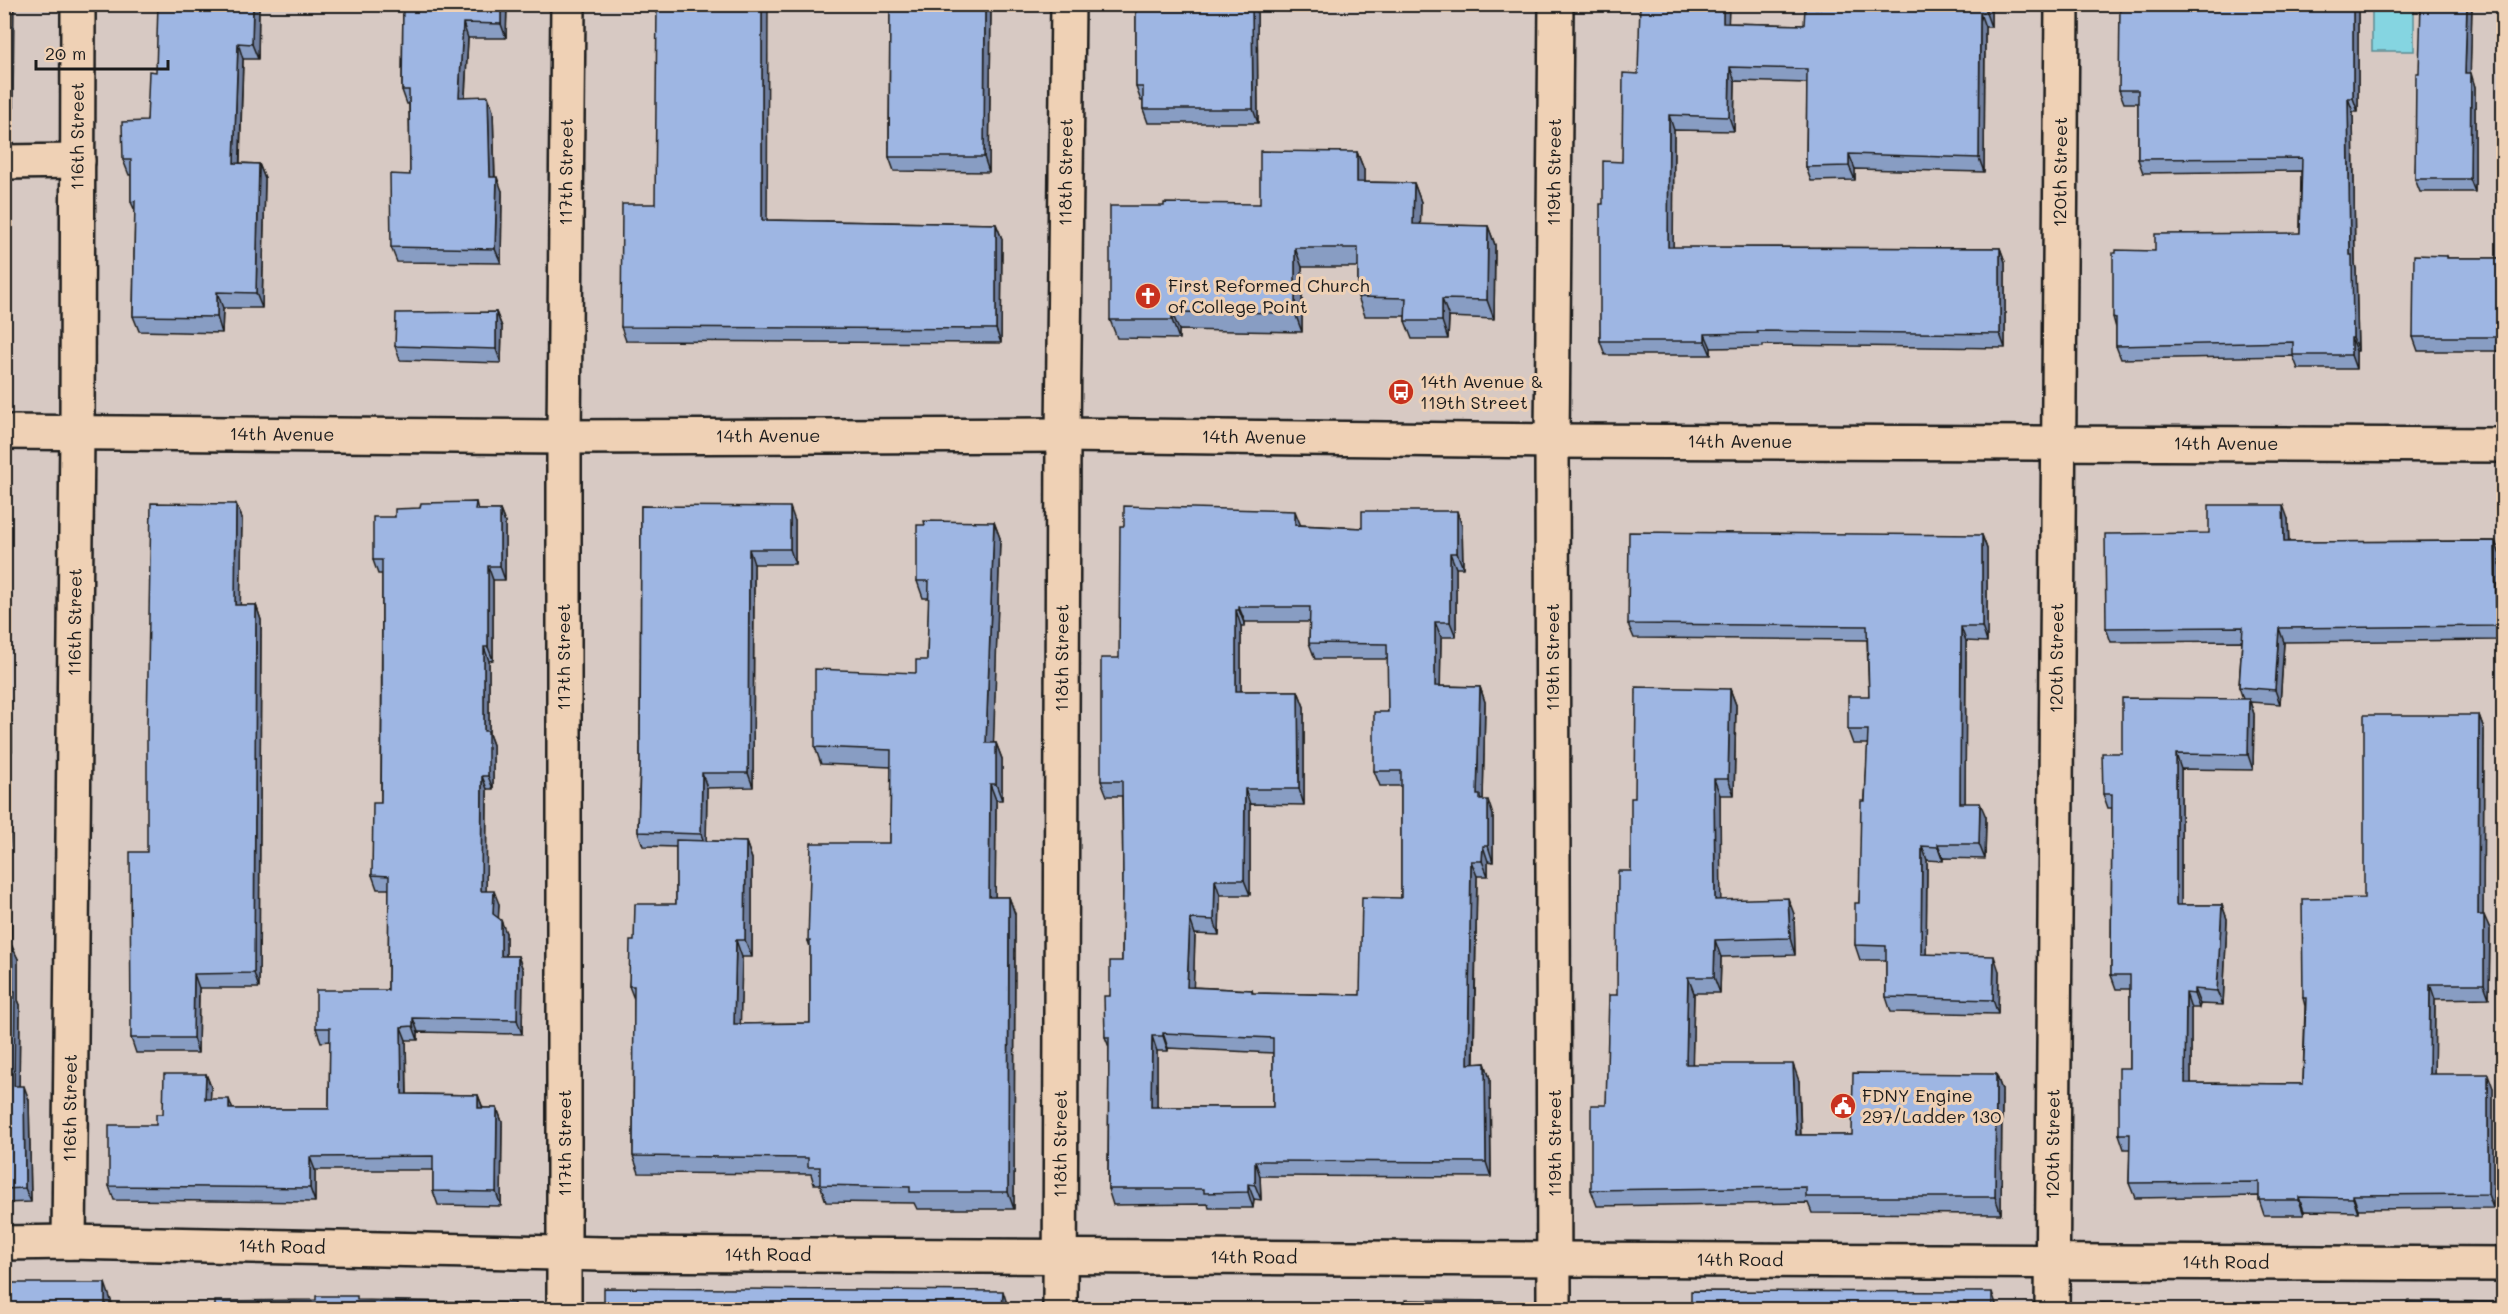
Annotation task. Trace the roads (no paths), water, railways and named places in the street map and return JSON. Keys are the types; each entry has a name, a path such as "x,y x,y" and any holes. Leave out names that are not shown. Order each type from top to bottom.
{"street":[{"name":"116th Street","path":"69,1242 77,432 78,4"},
{"name":"117th Street","path":"564,1310 564,437 568,4"},
{"name":"118th Street","path":"1060,1310 1063,435 1068,4"},
{"name":"119th Street","path":"1554,1310 1556,1260 1552,441 1556,4"},
{"name":"120th Street","path":"2052,1310 2062,4"},
{"path":"4,162 78,161"},
{"name":"14th Avenue","path":"4,432 564,437 1063,435 1552,441 2504,445"},
{"name":"14th Road","path":"4,1243 69,1242 564,1254 2504,1264"}],"water":[{"path":"2372,5 2414,5 2414,51 2372,51"}],"place":[{"name":"First Reformed Church of College Point","path":"1148,296"},
{"name":"14th Avenue & 119th Street","path":"1401,392"},
{"name":"FDNY Engine 297/Ladder 130","path":"1843,1106"}]}
